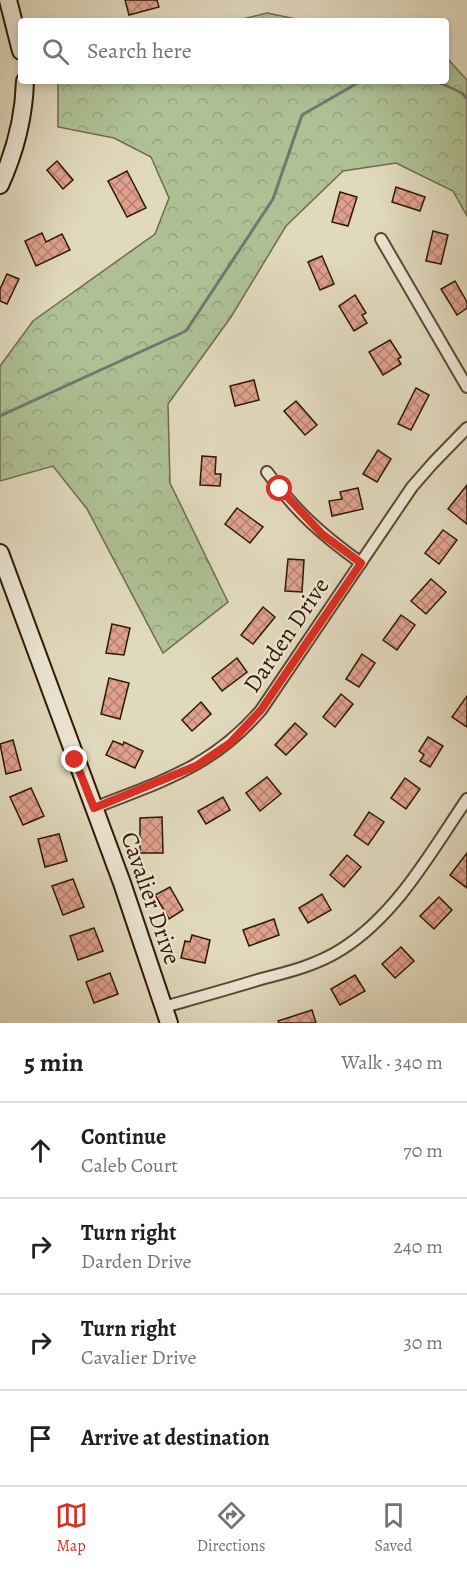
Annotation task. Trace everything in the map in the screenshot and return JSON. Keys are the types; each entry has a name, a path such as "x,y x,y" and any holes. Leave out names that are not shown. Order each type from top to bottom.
{"street":[{"path":"8,0 18,39"},
{"path":"0,185 16,143 25,84"},
{"path":"381,239 467,387"},
{"name":"Darden Drive","path":"94,808 196,766 230,743 261,710 412,487 467,428"},
{"path":"267,472 298,511 322,534 361,563"},
{"name":"Cavalier Drive","path":"0,553 122,883 167,1015"},
{"path":"167,1015 302,968 341,949 359,937 398,897 419,871 467,800"}],"green space":[{"path":"267,13 291,18 246,18"},
{"path":"449,60 467,80 467,216 453,191 396,163 343,171 286,226 231,317 168,404 170,483 228,602 163,653 87,509 53,466 0,481 0,366 33,321 155,234 169,198 151,157 114,138 58,127 58,84 449,84"}],"building":[{"path":"125,0 157,0 159,7 129,15"},
{"path":"57,161 73,180 63,189 47,170"},
{"path":"127,171 146,208 127,217 108,181"},
{"path":"396,187 425,197 420,211 392,202"},
{"path":"340,192 357,197 348,226 332,222"},
{"path":"433,231 448,235 441,264 426,261"},
{"path":"42,233 46,242 62,234 70,250 36,266 25,241"},
{"path":"322,256 334,284 320,290 308,262"},
{"path":"7,274 19,279 7,304 0,301 0,289"},
{"path":"455,281 467,302 467,308 457,315 441,289"},
{"path":"355,295 366,313 362,315 367,323 354,331 339,306"},
{"path":"390,340 401,357 398,359 401,364 383,375 369,352"},
{"path":"254,380 259,400 235,406 230,386"},
{"path":"416,388 429,395 411,430 398,424"},
{"path":"296,401 317,425 305,435 284,411"},
{"path":"378,450 391,459 377,482 363,474"},
{"path":"202,456 216,457 215,474 221,474 220,486 200,485"},
{"path":"467,485 467,524 448,509"},
{"path":"358,488 363,509 332,516 329,501 342,499 340,492"},
{"path":"237,508 263,527 250,543 225,524"},
{"path":"443,530 457,540 439,564 425,553"},
{"path":"288,559 304,560 302,592 285,591"},
{"path":"431,579 446,592 426,614 411,601"},
{"path":"263,607 275,617 253,644 241,635"},
{"path":"401,615 415,625 397,650 383,640"},
{"path":"112,624 130,628 124,655 106,653"},
{"path":"362,654 375,663 359,687 346,679"},
{"path":"237,658 247,672 222,691 212,678"},
{"path":"109,678 129,683 120,719 101,714"},
{"path":"341,694 353,704 335,727 323,717"},
{"path":"467,696 467,727 452,717"},
{"path":"201,702 211,714 192,731 182,720"},
{"path":"295,723 307,734 286,755 275,745"},
{"path":"428,737 443,746 430,767 420,761 424,755 419,751"},
{"path":"13,740 21,770 6,774 0,744"},
{"path":"113,741 123,745 124,742 143,751 135,768 106,755"},
{"path":"267,777 281,794 260,811 246,793"},
{"path":"405,778 420,789 406,809 391,798"},
{"path":"31,788 44,816 23,825 10,797"},
{"path":"223,797 230,810 206,824 198,811"},
{"path":"369,812 384,822 368,845 354,835"},
{"path":"162,817 163,853 140,853 140,818"},
{"path":"59,834 67,861 45,867 38,839"},
{"path":"467,853 467,888 450,875"},
{"path":"347,855 361,867 344,887 330,875"},
{"path":"73,879 84,907 63,915 52,886"},
{"path":"170,887 183,910 169,919 155,895"},
{"path":"322,894 331,910 308,923 299,908"},
{"path":"439,897 452,910 434,929 420,916"},
{"path":"274,919 279,935 249,946 243,930"},
{"path":"94,928 103,951 78,960 70,936"},
{"path":"192,935 210,940 205,963 181,958 185,941 190,942"},
{"path":"401,947 414,961 395,978 382,964"},
{"path":"110,973 118,994 94,1003 86,982"},
{"path":"355,975 365,991 340,1005 331,989"},
{"path":"312,1010 316,1023 279,1023 278,1021"}],"waterway":[{"path":"0,416 186,331 273,199 302,115 356,84"},
{"path":"442,84 462,93 467,99"}],"route":[{"path":"75,760 94,808 196,766 230,743 261,710 361,563 322,534 298,511 280,489"}]}
